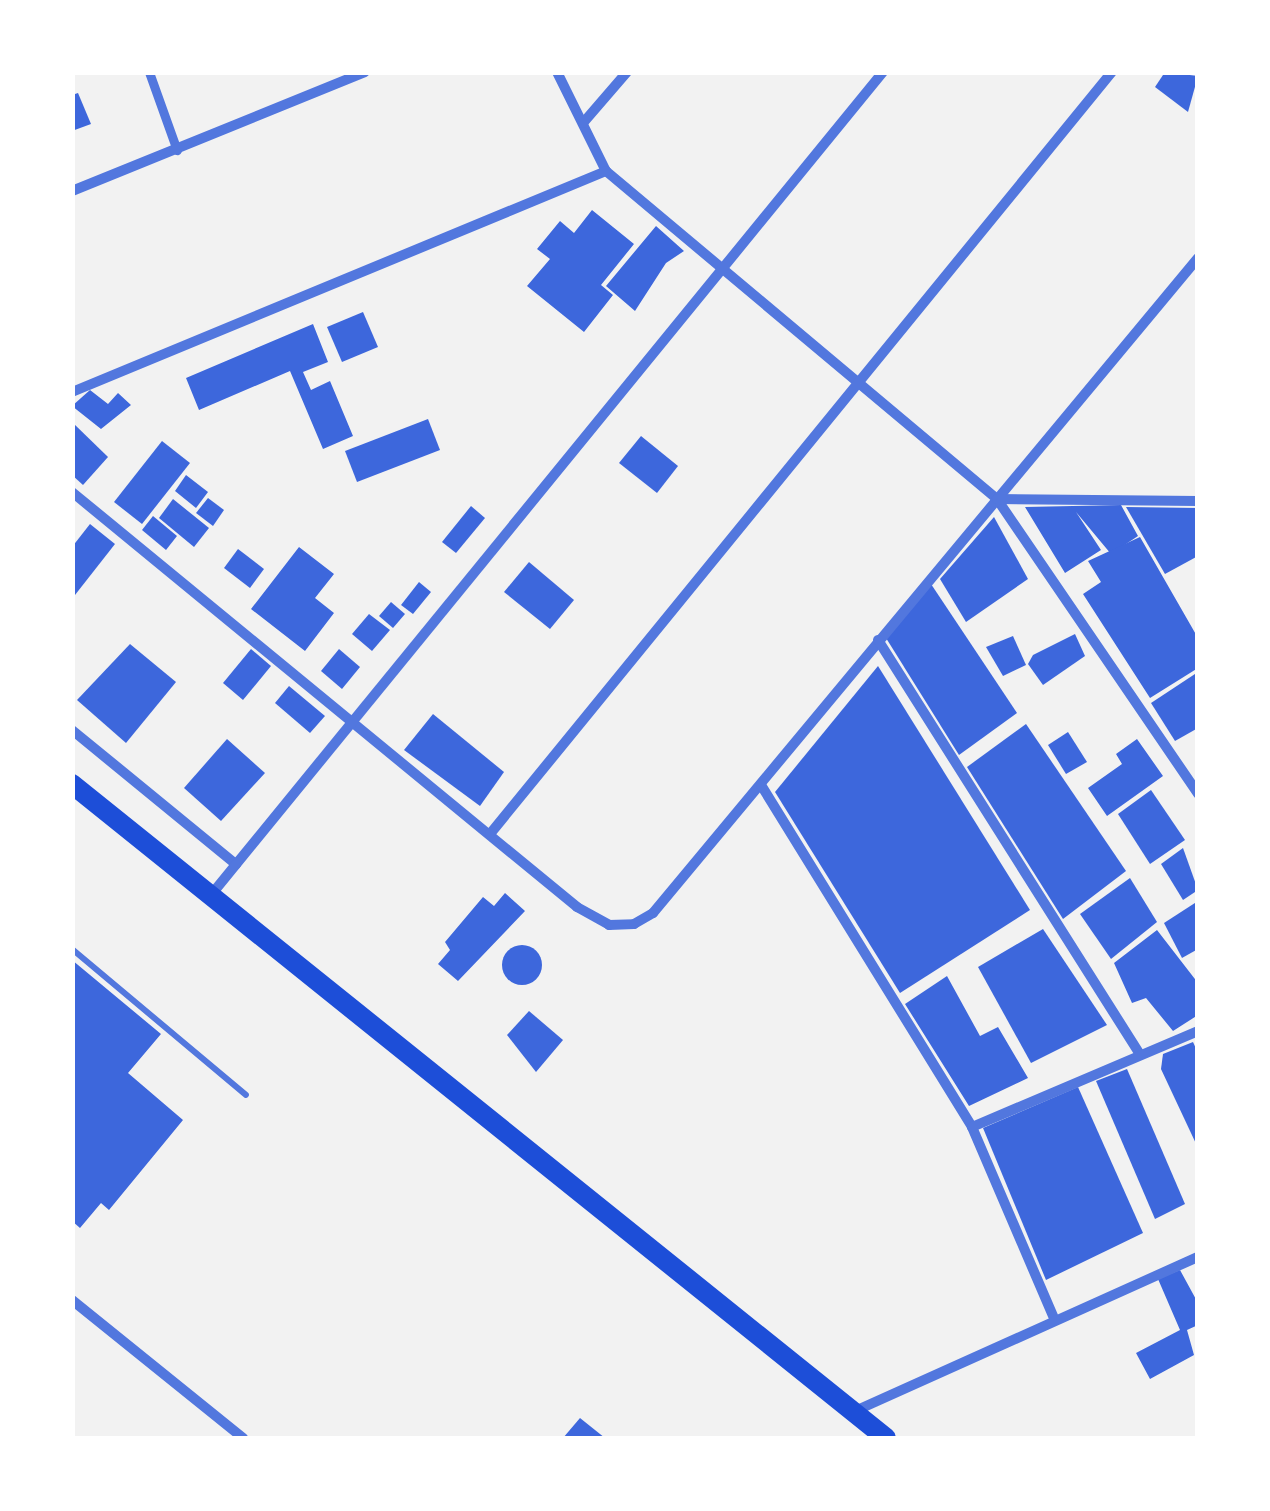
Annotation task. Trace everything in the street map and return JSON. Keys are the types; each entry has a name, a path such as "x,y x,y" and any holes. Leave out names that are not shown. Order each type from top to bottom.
{"main road":[{"path":"72,784 886,1438"}],"street":[{"path":"149,72 176,150"},
{"path":"72,191 366,72"},
{"path":"558,72 606,171 860,378 997,500 1198,794"},
{"path":"583,123 626,72"},
{"path":"211,895 357,720 719,266 883,72"},
{"path":"490,834 1112,72"},
{"path":"72,392 606,171"},
{"path":"72,492 357,720 578,907 609,925 634,924 761,785 1198,258"},
{"path":"997,500 1198,501"},
{"path":"878,640 1140,1054"},
{"path":"72,730 236,864"},
{"path":"761,785 972,1127 1054,1316"},
{"path":"972,1127 1198,1031"},
{"path":"854,1412 1054,1316 1198,1257"},
{"path":"72,1300 243,1438"}],"lane":[{"path":"72,949 246,1095"}],"building":[{"path":"1165,72 1198,76 1188,112 1155,87"},
{"path":"78,93 91,124 72,131 72,95"},
{"path":"592,210 634,244 601,285 613,295 584,332 527,286 550,259 537,249 560,221 574,233"},
{"path":"656,226 684,251 666,263 635,311 606,286"},
{"path":"363,312 378,347 342,362 327,327"},
{"path":"313,324 328,362 303,372 311,390 330,381 353,436 323,449 290,371 199,410 186,378"},
{"path":"90,390 108,404 118,393 131,405 101,429 72,406"},
{"path":"428,419 440,450 357,482 345,451"},
{"path":"72,422 108,457 83,485 72,475"},
{"path":"641,436 678,466 657,493 619,463"},
{"path":"162,441 190,463 142,524 114,502"},
{"path":"186,475 208,492 196,508 175,491"},
{"path":"208,498 224,510 213,526 196,513"},
{"path":"173,499 209,528 194,547 159,518"},
{"path":"1121,505 1138,536 1111,554 1076,512 1101,550 1065,573 1025,507"},
{"path":"471,506 485,518 456,553 442,542"},
{"path":"1126,507 1198,508 1198,556 1165,574"},
{"path":"153,516 177,536 166,550 142,530"},
{"path":"994,517 1028,579 966,622 940,579"},
{"path":"90,524 115,544 75,595 72,547"},
{"path":"1140,537 1198,638 1198,668 1150,698 1083,594 1101,582 1088,561"},
{"path":"299,547 334,574 315,598 334,613 305,651 251,609"},
{"path":"238,549 264,569 250,588 224,568"},
{"path":"529,562 574,600 550,629 504,592"},
{"path":"419,582 431,592 413,614 401,605"},
{"path":"931,584 1017,713 959,755 886,638"},
{"path":"391,602 405,614 393,628 379,616"},
{"path":"369,614 390,630 372,651 352,634"},
{"path":"1075,634 1085,656 1043,685 1028,664 1033,655"},
{"path":"1013,636 1026,665 1003,676 986,647"},
{"path":"130,644 176,682 126,743 77,700"},
{"path":"251,649 271,666 243,700 223,683"},
{"path":"339,649 360,667 342,689 321,671"},
{"path":"878,666 1030,910 900,993 775,792"},
{"path":"1198,672 1198,728 1175,741 1151,703"},
{"path":"289,686 325,716 310,733 275,703"},
{"path":"433,714 504,772 480,806 404,750"},
{"path":"1026,724 1126,871 1063,919 967,767"},
{"path":"1068,732 1087,762 1066,774 1048,745"},
{"path":"227,739 265,773 221,821 184,788"},
{"path":"1137,739 1163,776 1107,816 1088,788 1122,764 1116,754"},
{"path":"1151,790 1185,840 1150,864 1118,814"},
{"path":"1183,848 1198,890 1183,900 1161,864"},
{"path":"1130,878 1157,922 1111,959 1080,914"},
{"path":"505,893 525,911 458,981 438,964 450,950 445,942 483,897 494,906"},
{"path":"1198,901 1198,949 1182,958 1164,923"},
{"path":"1043,929 1107,1025 1031,1063 978,967"},
{"path":"1157,930 1198,983 1198,1015 1173,1031 1146,998 1132,1003 1114,963"},
{"path":"522,945 536,951 542,965 536,979 522,985 508,979 502,965 508,951"},
{"path":"72,960 161,1034 128,1073 183,1120 109,1210 101,1203 80,1228 72,1221"},
{"path":"947,976 980,1036 998,1027 1028,1078 969,1106 905,1004"},
{"path":"529,1011 563,1040 536,1072 507,1035"},
{"path":"1193,1042 1198,1053 1198,1148 1161,1069 1163,1054"},
{"path":"1127,1069 1185,1204 1155,1219 1096,1081"},
{"path":"1078,1087 1143,1233 1046,1280 983,1128"},
{"path":"1180,1270 1198,1303 1198,1325 1187,1330 1194,1355 1150,1379 1136,1353 1180,1330 1158,1279"},
{"path":"580,1418 605,1438 563,1438"}]}
